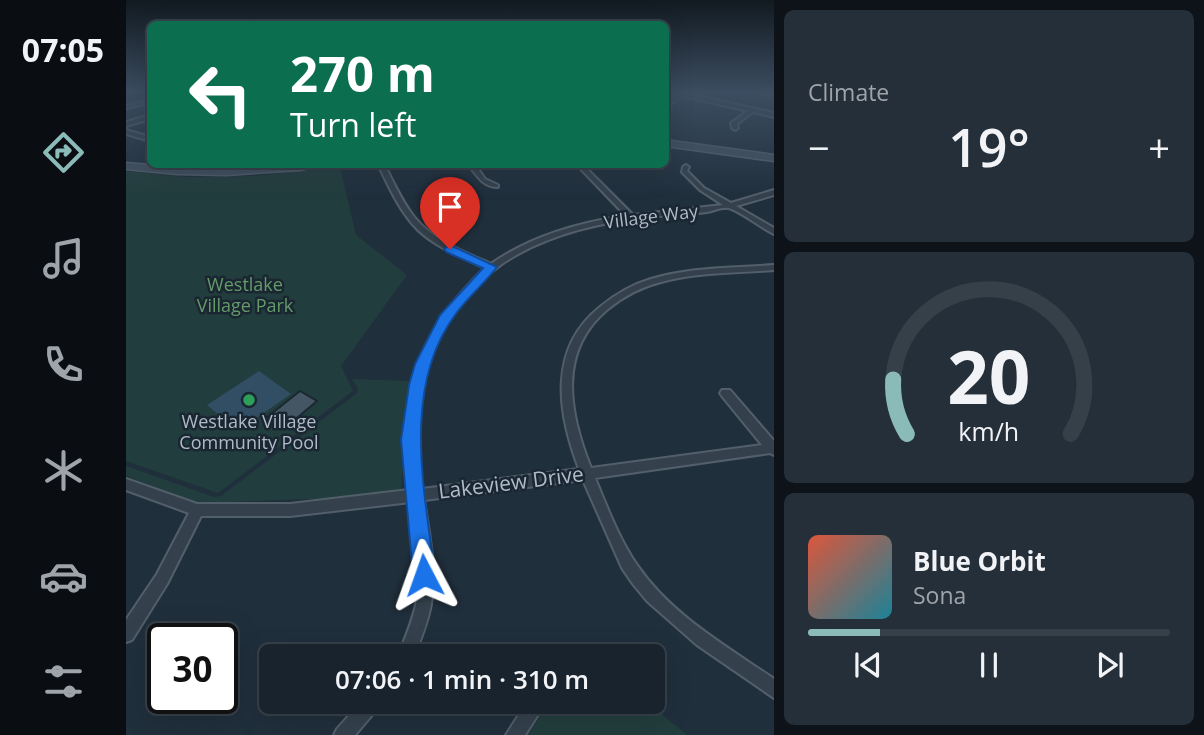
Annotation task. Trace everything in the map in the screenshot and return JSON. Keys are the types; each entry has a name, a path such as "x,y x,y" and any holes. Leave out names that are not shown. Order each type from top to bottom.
{"street":[{"path":"126,132 147,138"},
{"path":"669,142 774,156"},
{"path":"126,160 147,163"},
{"path":"126,166 160,171 234,173 285,168"},
{"path":"686,167 684,171 692,182 774,232"},
{"path":"382,168 397,199 415,226 429,238 491,267"},
{"path":"474,168 483,180 496,186"},
{"path":"584,168 631,217"},
{"name":"Village Way","path":"410,644 424,600 423,551 410,440 412,410 422,364 447,315 491,267 563,233 631,217 730,206 774,192"},
{"path":"774,267 703,272 661,279 617,297 593,318 578,337 566,374 566,406 586,474 637,578 678,620 774,690"},
{"path":"726,393 773,449"},
{"name":"Lakeview Drive","path":"126,484 197,509 290,510 773,449"},
{"path":"126,634 162,579 197,509"},
{"path":"343,735 361,714"},
{"path":"515,735 529,714"}],"green space":[{"name":"Westlake Village Park","path":"340,168 356,235 407,275 341,366 353,391 218,493 126,461 126,171 187,177 253,176"},
{"path":"352,379 408,381 401,490 335,498 199,503 126,476 126,466 214,497 221,496 357,393 358,389"},
{"path":"541,714 662,714 687,735 528,735"}],"water":[{"name":"Westlake Village Community Pool","path":"259,371 291,394 238,431 207,405"}],"building":[{"path":"300,391 317,401 284,429 266,418"}],"place":[{"name":"Westlake Village Community Pool","path":"249,400"}],"route":[{"path":"424,575 410,440 417,385 422,364 447,315 491,267 450,249"}]}
